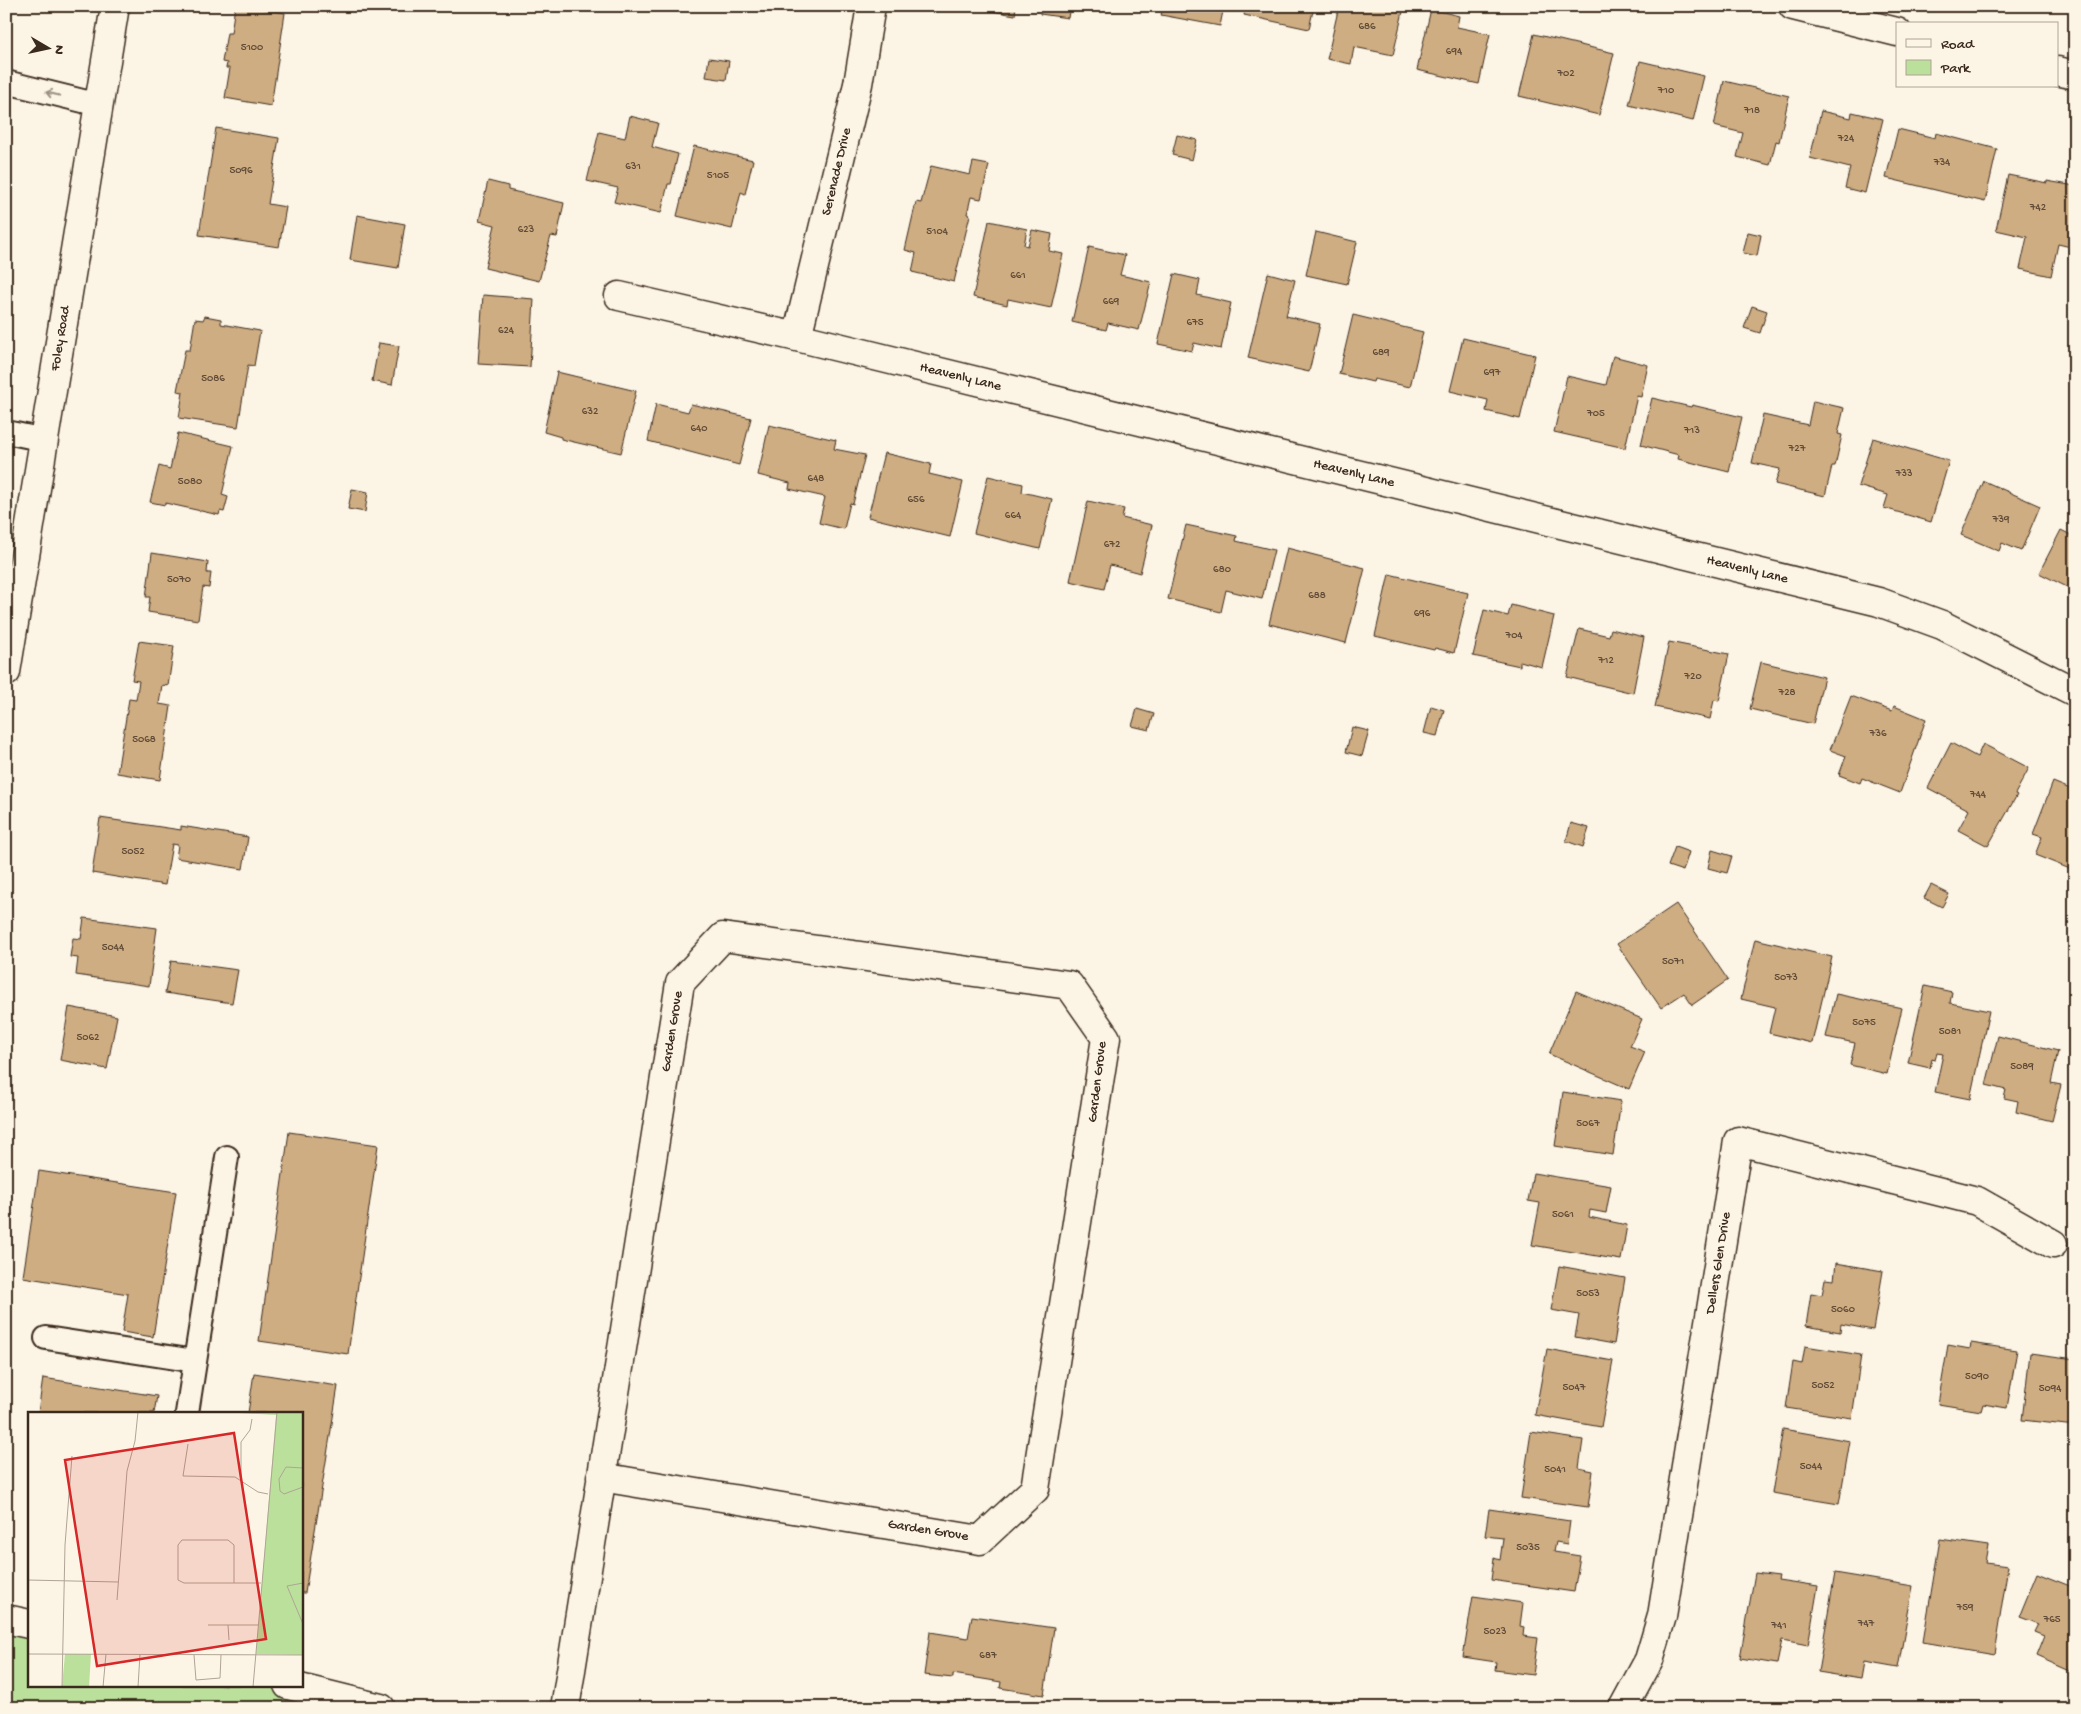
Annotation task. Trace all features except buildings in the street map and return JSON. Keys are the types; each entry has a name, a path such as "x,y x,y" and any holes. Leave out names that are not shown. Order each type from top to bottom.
{"street":[{"name":"Foley Road","path":"6,672 115,6"},
{"name":"Serenade Drive","path":"797,337 858,84 871,6"},
{"path":"1794,6 1896,32"},
{"path":"2058,71 2075,75"},
{"name":"Heavenly Lane","path":"619,296 797,337 1879,602 1942,625 2075,692"},
{"name":"Garden Grove","path":"565,1708 601,1477 680,982 723,937 1070,986 1106,1038 1035,1489 980,1540 601,1477"},
{"name":"Dellers Glen Drive","path":"1624,1708 1648,1660 1662,1616 1738,1142 1977,1201 2053,1244"},
{"path":"6,1619 28,1624"},
{"path":"292,1686 381,1708"}],"lane":[{"path":"6,82 99,105"},
{"path":"6,432 45,440"},
{"path":"187,1412 226,1158"},
{"path":"46,1338 195,1361"}],"green space":[{"path":"6,1619 28,1624 28,1686 292,1686 381,1708 6,1708"}]}
